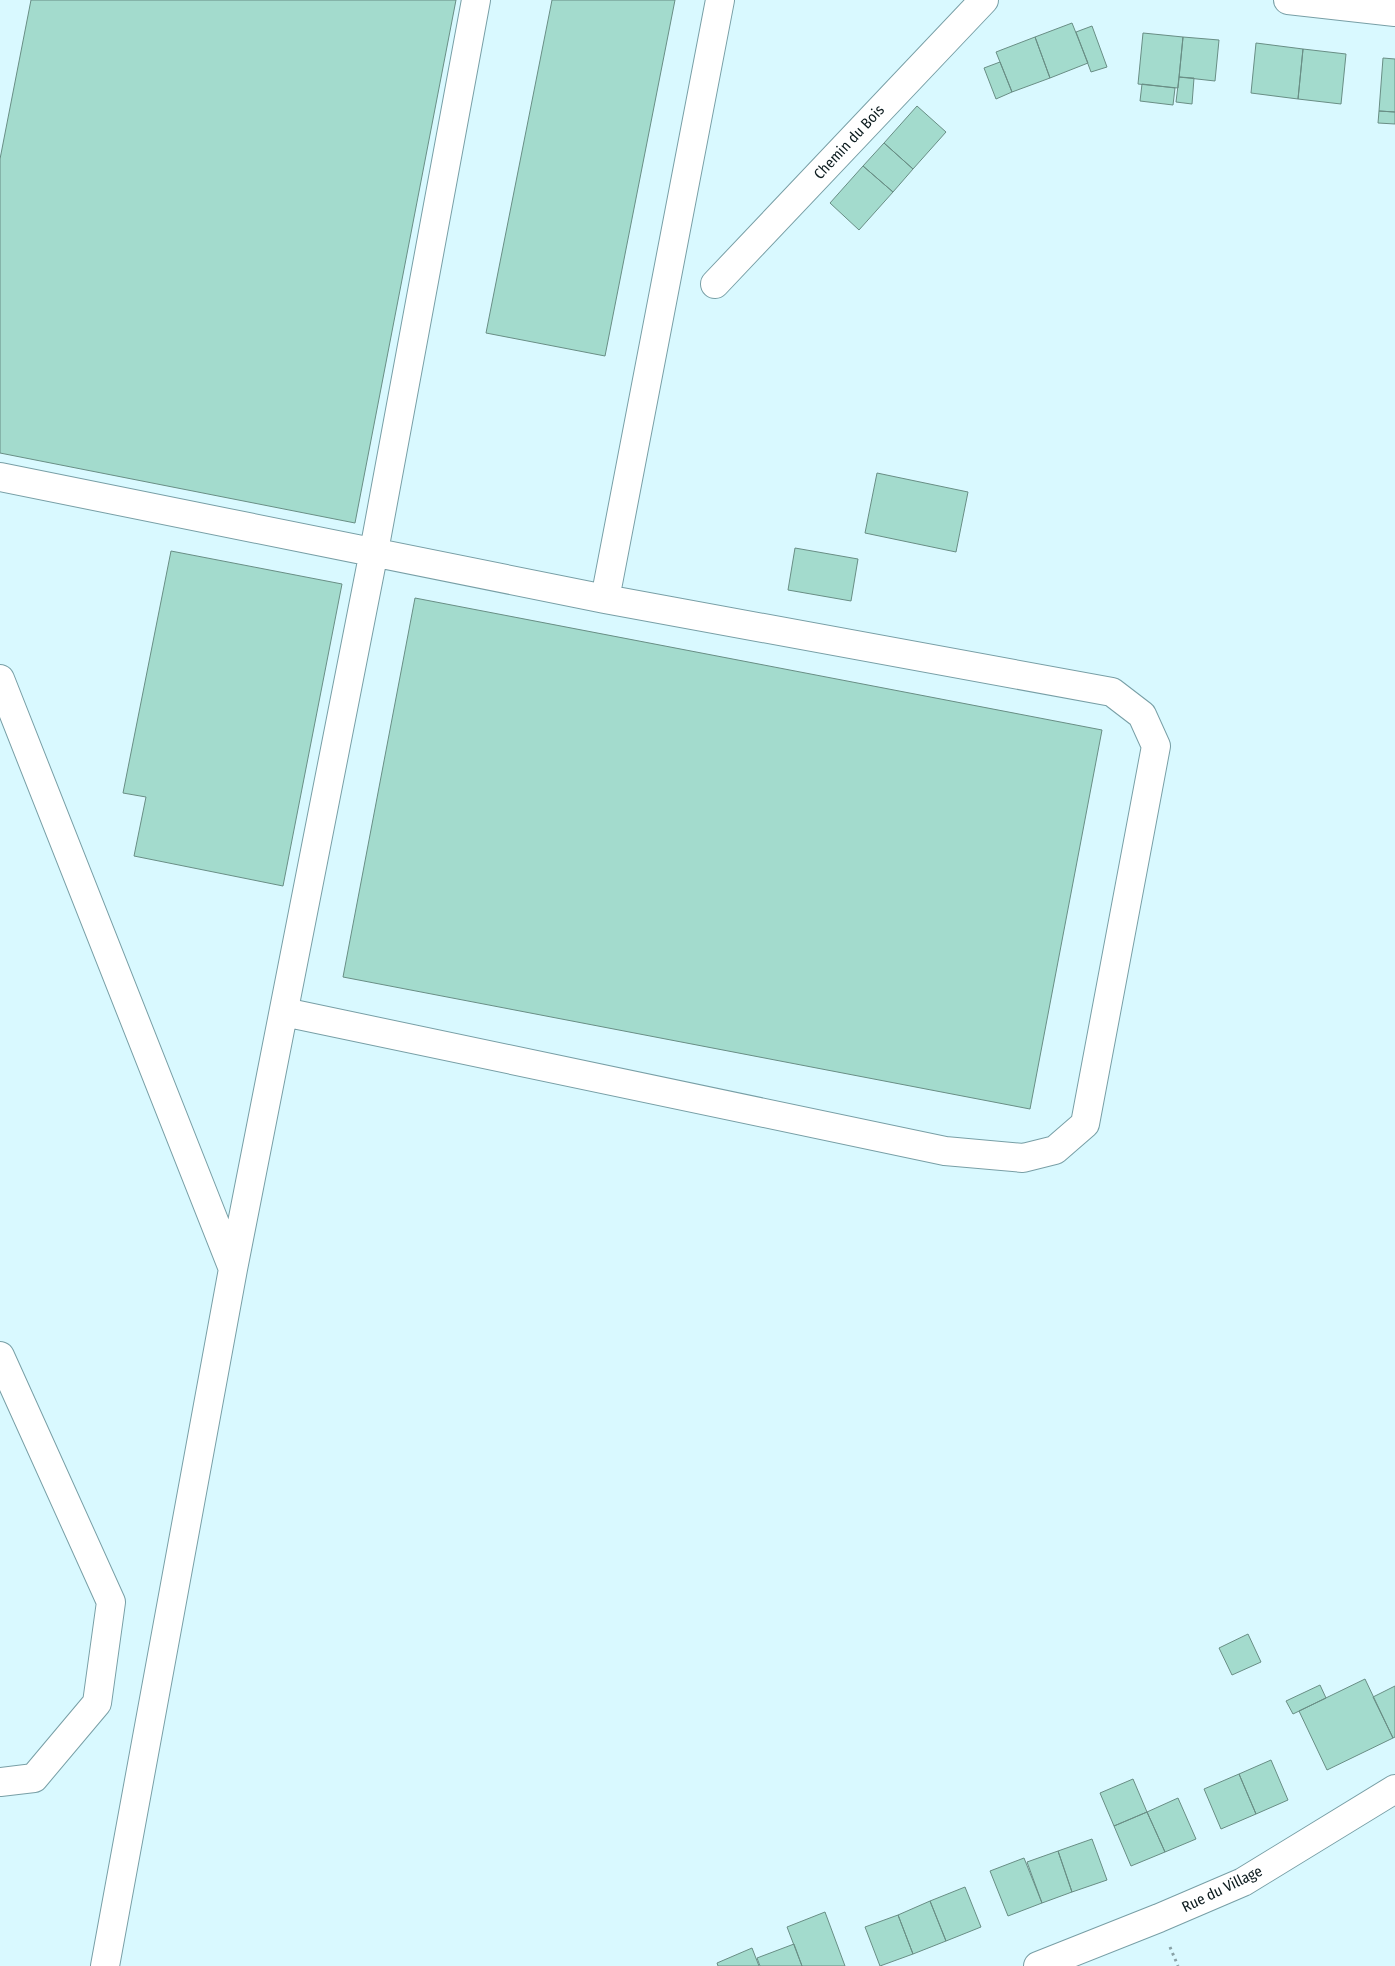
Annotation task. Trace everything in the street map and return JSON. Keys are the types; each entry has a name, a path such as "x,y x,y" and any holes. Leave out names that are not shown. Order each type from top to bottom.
{"street":[{"path":"105,1966 233,1269 374,552 476,0"},
{"path":"605,599 720,0"},
{"name":"Chemin du Bois","path":"715,284 984,0"},
{"path":"1288,0 1395,12"},
{"path":"0,477 605,599 1112,692 1142,715 1156,746 1085,1124 1055,1150 1023,1158 945,1151 284,1012"},
{"path":"0,679 233,1269"},
{"path":"0,1356 111,1602 98,1703 34,1778 0,1782"},
{"name":"Rue du Village","path":"1038,1966 1242,1882 1395,1789"}],"building":[{"path":"31,0 456,0 355,523 0,453 0,159"},
{"path":"552,0 675,0 605,356 486,333"},
{"path":"1072,23 1088,63 1050,78 1035,37"},
{"path":"1092,26 1107,67 1091,72 1076,32"},
{"path":"1143,33 1183,37 1178,88 1138,84"},
{"path":"1035,37 1050,78 1012,92 996,52"},
{"path":"1183,37 1219,40 1215,81 1179,77"},
{"path":"1256,43 1303,49 1298,99 1251,93"},
{"path":"1303,49 1346,54 1341,104 1298,99"},
{"path":"1383,58 1395,59 1395,112 1379,111"},
{"path":"1000,62 1012,92 996,99 984,68"},
{"path":"1179,77 1194,78 1192,104 1176,102"},
{"path":"1142,84 1175,88 1173,105 1140,101"},
{"path":"917,106 946,132 913,169 884,143"},
{"path":"1379,111 1395,112 1395,124 1378,123"},
{"path":"884,143 913,169 893,192 863,166"},
{"path":"863,166 893,192 859,230 830,203"},
{"path":"877,473 968,492 956,552 865,533"},
{"path":"795,548 858,559 851,601 788,590"},
{"path":"171,551 342,584 283,886 134,856 146,797 123,793"},
{"path":"415,598 1102,730 1030,1109 343,977"},
{"path":"1248,1634 1261,1662 1232,1675 1219,1648"},
{"path":"1365,1679 1393,1738 1327,1770 1299,1711"},
{"path":"1320,1685 1326,1698 1293,1714 1286,1701"},
{"path":"1395,1686 1395,1737 1393,1738 1373,1697"},
{"path":"1271,1760 1288,1800 1256,1814 1239,1774"},
{"path":"1239,1774 1256,1814 1221,1829 1204,1789"},
{"path":"1133,1779 1147,1812 1114,1826 1100,1793"},
{"path":"1178,1798 1196,1839 1165,1852 1147,1812"},
{"path":"1147,1812 1165,1852 1131,1866 1114,1826"},
{"path":"1092,1839 1107,1880 1072,1892 1058,1851"},
{"path":"1058,1851 1072,1892 1042,1903 1027,1862"},
{"path":"1024,1858 1042,1903 1008,1916 990,1871"},
{"path":"965,1887 981,1927 946,1941 930,1901"},
{"path":"930,1901 946,1941 913,1954 898,1915"},
{"path":"825,1912 845,1966 802,1966 787,1927"},
{"path":"898,1915 913,1954 880,1966 865,1927"},
{"path":"794,1944 802,1966 760,1966 757,1958"},
{"path":"752,1948 759,1966 718,1966 717,1963"}]}
